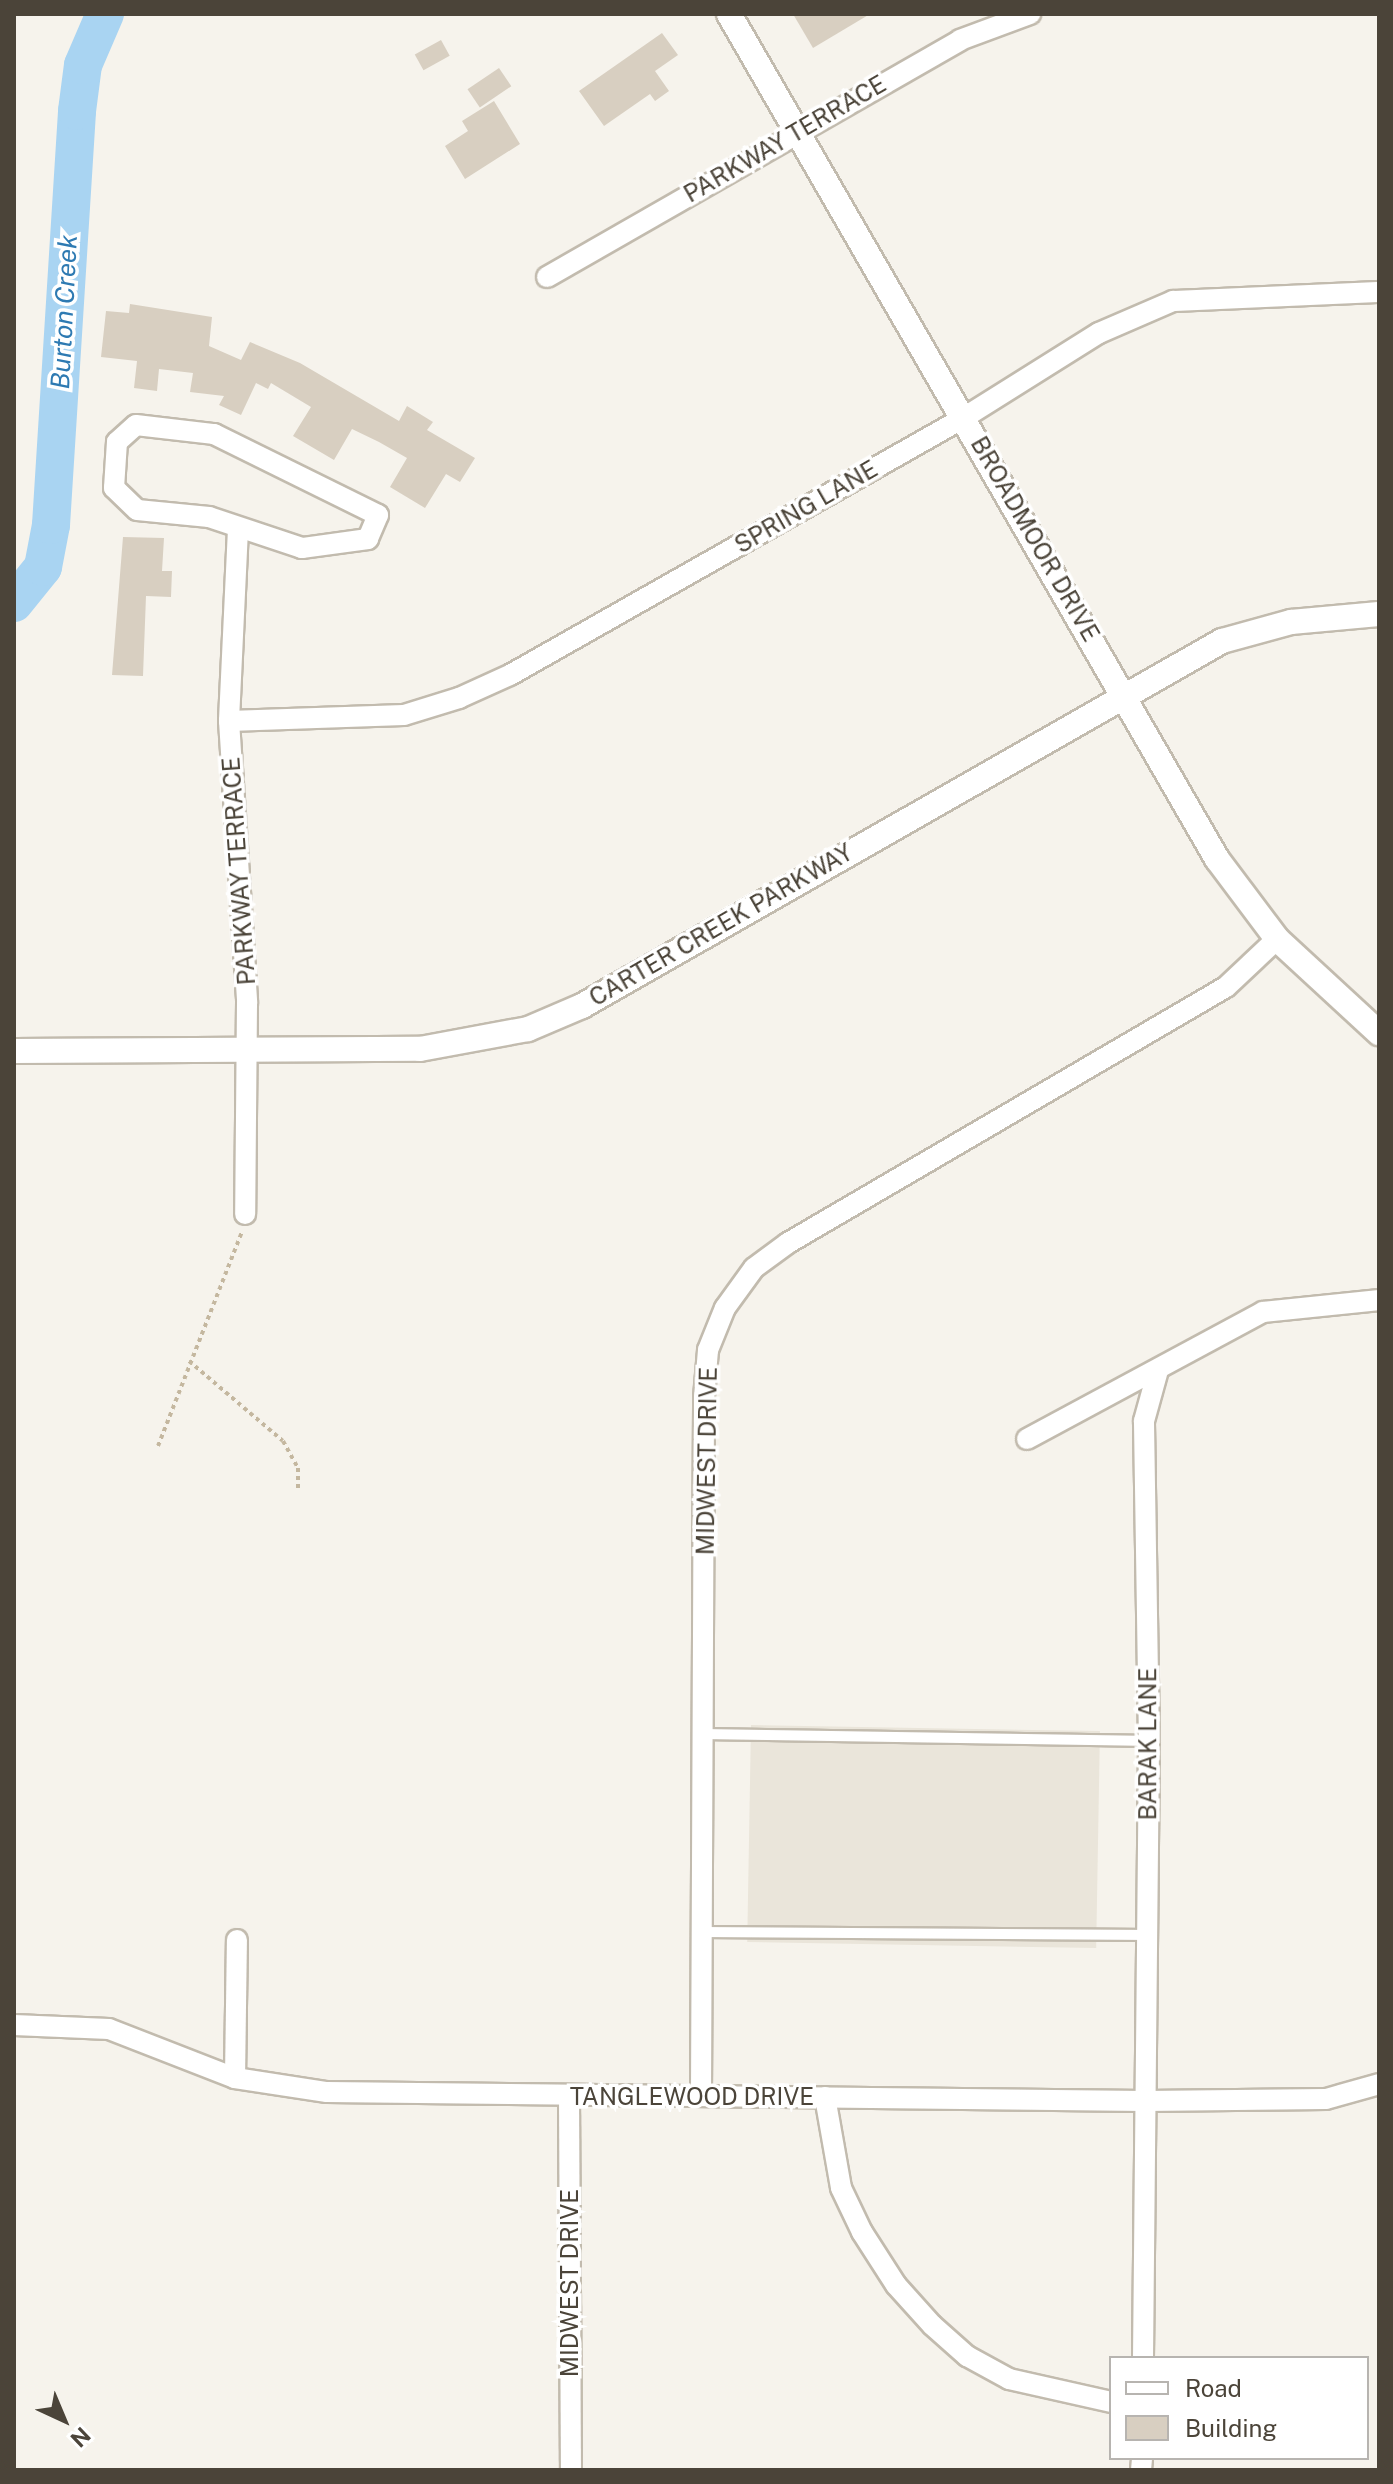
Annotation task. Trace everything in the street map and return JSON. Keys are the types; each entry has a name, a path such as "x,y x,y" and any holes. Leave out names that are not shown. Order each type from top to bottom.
{"street":[{"name":"BROADMOOR DRIVE","path":"729,14 965,417 1217,859 1277,939 1379,1033"},
{"name":"PARKWAY TERRACE","path":"547,277 796,131 960,40 1030,14"},
{"name":"SPRING LANE","path":"229,721 404,715 459,698 510,675 965,417 1099,333 1173,301 1379,292"},
{"path":"136,425 214,434 378,515 368,539 335,546 302,548 238,529 209,517 137,510 122,502 114,488 123,431 136,425"},
{"name":"PARKWAY TERRACE","path":"238,529 229,721 247,1003 243,1049 245,1214"},
{"name":"CARTER CREEK PARKWAY","path":"14,1051 420,1049 528,1029 582,1006 1123,693 1222,641 1291,622 1379,614"},
{"name":"MIDWEST DRIVE","path":"701,2095 707,1734 704,1397 708,1350 725,1308 754,1268 788,1243 1226,987 1277,939"},
{"path":"1027,1439 1158,1370 1207,1336 1263,1312 1379,1300"},
{"name":"BARAK LANE","path":"1143,2356 1149,1741 1144,1421 1158,1370"},
{"path":"235,2078 237,1940"},
{"name":"TANGLEWOOD DRIVE","path":"14,2025 109,2029 235,2078 327,2092 1145,2101 1326,2099 1379,2084"},
{"name":"MIDWEST DRIVE","path":"569,2096 571,2470"},
{"path":"825,2097 841,2188 896,2285 932,2325 967,2356 1009,2379 1109,2402"}],"lane":[{"path":"707,1734 1149,1741"},
{"path":"706,1932 1147,1935"}],"path":[{"path":"158,1446 189,1361 241,1244 245,1214"},
{"path":"189,1361 283,1441 298,1468 298,1488"}],"shaded area":[{"path":"751,1725 1100,1731 1096,1948 747,1942"}],"building":[{"path":"793,14 870,14 813,48"},
{"path":"662,33 678,55 655,71 669,91 655,101 650,94 604,126 579,91"},
{"path":"441,40 450,56 423,70 415,55"},
{"path":"499,68 511,86 480,107 467,89"},
{"path":"494,101 520,144 465,179 445,146 468,131 462,121"},
{"path":"130,304 212,317 209,346 241,360 250,342 300,363 399,421 407,406 433,422 427,430 475,458 460,482 446,474 425,508 390,487 407,458 352,429 334,460 293,436 311,407 271,383 268,389 256,383 241,415 219,405 224,396 190,392 193,373 159,369 157,391 134,388 137,361 101,357 106,311 129,313"},
{"path":"123,537 164,538 162,571 172,571 171,597 146,596 143,676 112,675"}],"waterway":[{"name":"Burton Creek","path":"14,603 43,567 51,525 77,111 83,65 105,14"}]}
